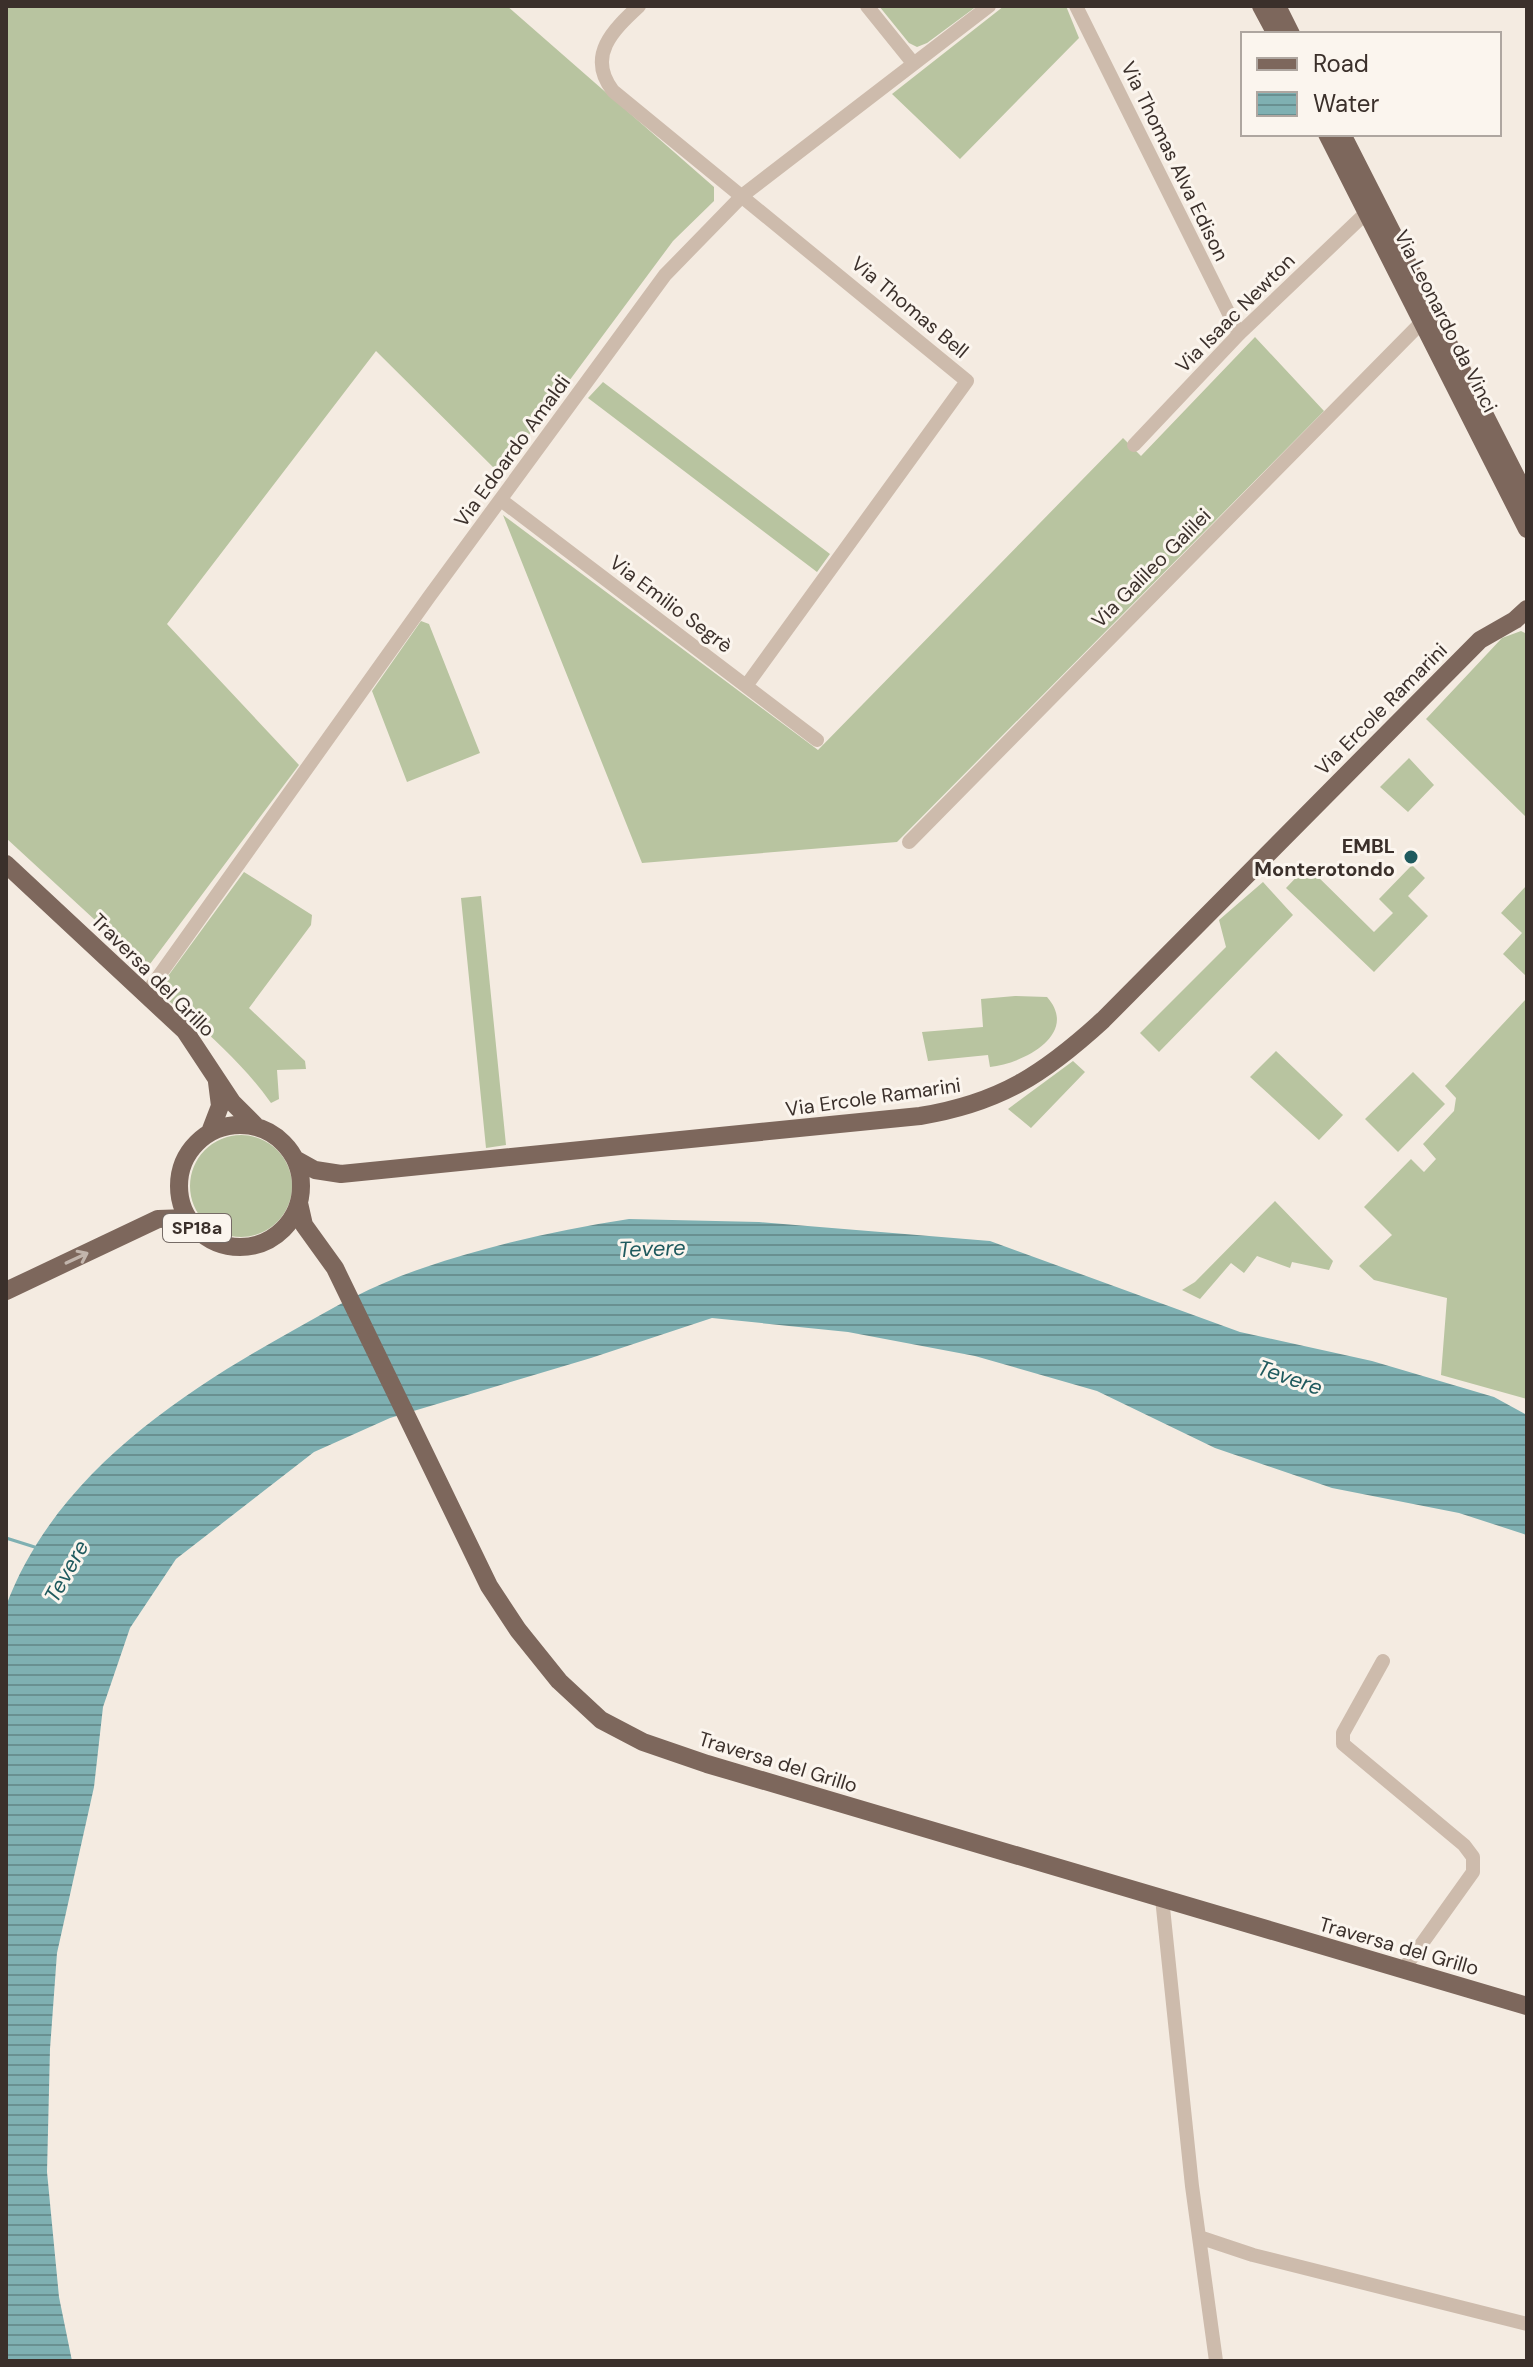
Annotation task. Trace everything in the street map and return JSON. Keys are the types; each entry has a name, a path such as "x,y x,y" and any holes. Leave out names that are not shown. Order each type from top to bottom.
{"main road":[{"path":"1261,6 1275,32"},
{"path":"1277,6 1290,32"},
{"name":"Via Leonardo da Vinci","path":"1328,136 1527,529"},
{"name":"Via Leonardo da Vinci","path":"1343,136 1527,498"},
{"name":"Via Ercole Ramarini","path":"297,1160 315,1170 341,1174 920,1116 958,1109 1008,1092 1058,1060 1093,1029 1480,640 1519,624 1527,609"},
{"name":"Traversa del Grillo","path":"6,864 192,1040 232,1102 255,1125 285,1142 297,1160 302,1180 300,1201 304,1225 341,1280 489,1586 518,1630 559,1681 606,1723 643,1742 694,1760 1527,2006"},
{"name":"Traversa del Grillo","path":"6,884 43,898"},
{"path":"210,1132 220,1106 215,1075"},
{"path":"210,1132 228,1125 255,1125"},
{"name":"SP18a","path":"210,1132 189,1152 181,1168 181,1202 188,1218 200,1233 216,1243 235,1247 254,1246 272,1239"},
{"name":"Via Ercole Ramarini","path":"300,1201 320,1182 341,1174"},
{"path":"272,1239 286,1227 300,1201"},
{"path":"6,1291 158,1219 188,1218"},
{"path":"272,1239 302,1239 318,1245"}],"street":[{"name":"Via Thomas Bell","path":"639,6 605,44 600,60 605,79 625,102 743,195 967,381 746,686"},
{"path":"867,6 913,63"},
{"name":"Via Edoardo Amaldi","path":"146,994 665,275 743,195 989,6"},
{"name":"Via Thomas Alva Edison","path":"1076,6 1239,334"},
{"name":"Via Isaac Newton","path":"1134,445 1239,334 1367,212"},
{"name":"Via Galileo Galilei","path":"909,842 1421,323"},
{"name":"Via Emilio Segrè","path":"501,500 817,740"},
{"path":"1383,1661 1343,1733 1343,1744 1464,1845 1473,1857 1473,1872 1403,1970"},
{"path":"1162,1898 1199,2237 1216,2361"},
{"path":"1199,2237 1253,2255 1527,2324"}],"green space":[{"path":"6,6 507,6 714,187 714,201 673,241 500,474 376,351 167,624 299,765 147,968 6,838"},
{"path":"879,6 977,6 917,47 909,43"},
{"path":"1004,6 1066,6 1079,38 960,159 892,94"},
{"path":"1255,337 1324,411 897,842 642,863 503,515 818,750 1123,438 1141,456"},
{"path":"603,382 830,554 817,572 588,398"},
{"path":"421,621 429,624 480,753 407,782 372,691"},
{"path":"1521,631 1527,634 1527,818 1426,719 1502,638"},
{"path":"1409,758 1434,785 1408,812 1380,787"},
{"path":"1412,865 1425,878 1408,896 1428,916 1374,972 1286,888 1307,866 1374,932 1393,913 1379,899"},
{"path":"244,872 312,915 311,925 249,1008 305,1061 306,1069 277,1070 279,1099 271,1103 220,1045 161,995 160,987"},
{"path":"1263,882 1293,915 1159,1052 1140,1033 1226,947 1219,920"},
{"path":"1527,885 1527,977 1503,954 1522,933 1501,913"},
{"path":"481,896 506,1145 486,1148 461,898"},
{"path":"1047,997 1055,1011 1057,1023 1043,1045 1017,1060 990,1067 988,1055 928,1061 922,1032 983,1027 981,999"},
{"path":"1527,998 1527,1399 1441,1375 1447,1298 1374,1280 1359,1266 1392,1235 1364,1207 1411,1159 1424,1172 1436,1159 1423,1144 1454,1111 1456,1098 1445,1086"},
{"path":"1276,1051 1343,1115 1319,1140 1250,1077"},
{"path":"1073,1061 1085,1072 1031,1128 1008,1109"},
{"path":"1413,1072 1445,1104 1398,1152 1365,1119"},
{"path":"241,1135 270,1143 284,1157 292,1186 284,1215 270,1229 241,1237 212,1229 198,1215 190,1186 198,1157 212,1143"},
{"path":"1275,1201 1333,1261 1329,1270 1292,1262 1290,1268 1257,1256 1244,1273 1231,1263 1200,1299 1182,1290 1195,1282"}],"water":[{"name":"Tevere","path":"629,1219 759,1222 990,1241 1240,1332 1372,1361 1494,1397 1527,1415 1527,1535 1459,1513 1332,1488 1215,1448 1097,1391 975,1356 848,1332 712,1318 390,1418 314,1452 176,1559 130,1628 103,1707 94,1787 57,1953 50,2049 47,2172 59,2297 72,2361 6,2361 6,1606 27,1560 55,1518 87,1479 124,1444 206,1383 308,1322 389,1281 448,1260 525,1239"}],"waterway":[{"path":"6,1538 41,1549"}],"place":[{"name":"EMBL Monterotondo","path":"1411,857"}]}
